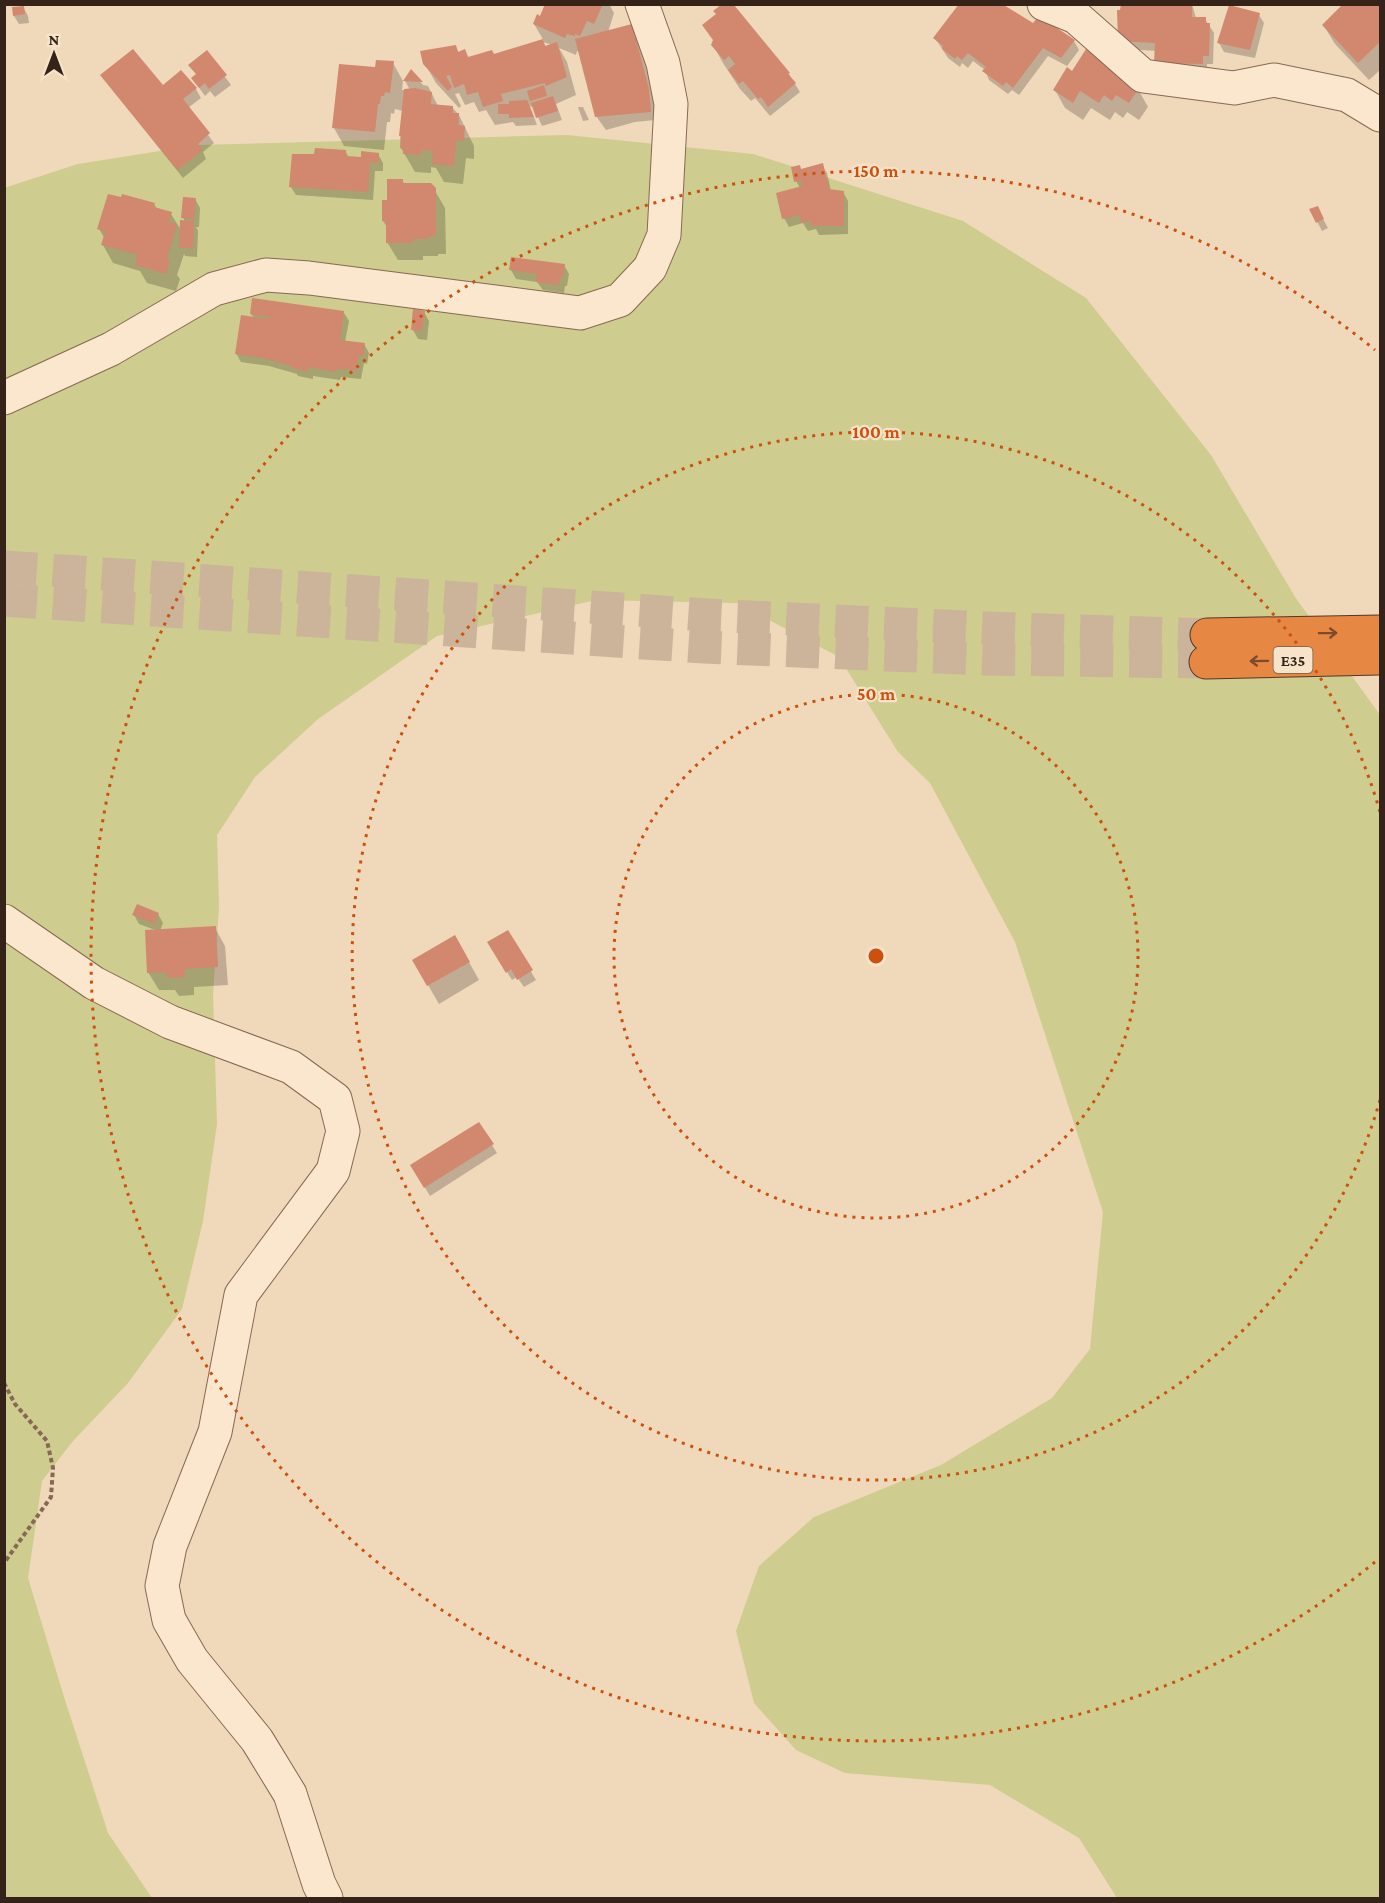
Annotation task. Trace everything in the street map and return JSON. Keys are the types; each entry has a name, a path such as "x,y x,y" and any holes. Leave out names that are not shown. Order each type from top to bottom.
{"highway":[{"name":"E35","path":"1380,632 1206,649 1380,658"}],"street":[{"path":"4,398 111,350 214,289 266,275 309,278 580,314 620,300 650,268 664,235 670,104 663,63 642,4"},
{"path":"1044,4 1076,17 1143,76 1234,88 1274,80 1347,94 1380,115"},
{"path":"4,921 94,983 170,1023 291,1067 335,1099 344,1131 333,1171 241,1295 215,1432 170,1546 162,1586 170,1620 192,1660 257,1740 290,1794 326,1899"}],"path":[{"path":"4,1383 15,1404 47,1441 54,1468 51,1497 4,1563"}],"shaded area":[{"path":"567,135 753,154 963,221 1086,298 1211,455 1295,597 1380,715 1380,1898 1117,1898 1079,1838 990,1785 845,1773 796,1750 754,1703 736,1631 759,1566 814,1517 941,1465 1052,1398 1090,1349 1103,1212 1015,942 930,783 898,752 839,657 737,603 596,600 437,636 318,719 255,777 217,835 219,907 213,995 217,1124 203,1221 182,1309 128,1383 73,1441 42,1481 28,1578 108,1833 152,1898 5,1898 4,188 78,164 198,145"}],"building":[{"path":"545,4 600,4 602,6 594,24 587,21 580,36 567,34 565,38 533,24 537,14 540,16"},
{"path":"722,4 734,5 796,83 768,107 761,97 758,99 743,81 739,84 728,70 735,64 729,56 724,60 711,45 713,40 702,25 716,14 713,11"},
{"path":"959,4 963,6 964,4 1002,4 1033,23 1039,16 1075,40 1061,58 1043,48 1013,88 1006,82 1003,86 982,71 986,67 968,53 962,60 957,56 955,59 933,38"},
{"path":"1121,4 1192,6 1192,17 1206,17 1206,23 1210,23 1209,56 1203,56 1203,64 1154,63 1155,43 1118,41 1117,10 1120,10"},
{"path":"1343,4 1380,4 1380,42 1358,63 1322,25"},
{"path":"1229,5 1260,13 1250,50 1217,43"},
{"path":"24,6 25,14 13,16 12,7"},
{"path":"632,24 649,89 651,112 595,117 575,39"},
{"path":"543,39 545,46 557,42 567,77 546,86 545,83 501,94 503,101 483,107 478,92 467,95 464,84 454,88 450,75 446,76 452,87 448,91 423,64 420,51 456,45 458,52 465,49 468,57 492,50 494,54"},
{"path":"133,49 163,85 181,70 197,88 183,99 210,133 198,144 203,150 177,170 100,75"},
{"path":"1086,49 1107,61 1104,65 1139,88 1129,103 1116,95 1112,101 1104,95 1099,103 1080,91 1073,103 1053,90 1067,67 1072,71"},
{"path":"207,50 227,75 209,89 205,83 199,88 191,78 196,74 188,65"},
{"path":"376,60 394,61 390,93 385,92 384,96 381,96 375,132 332,128 339,64 375,67"},
{"path":"411,69 423,82 403,81"},
{"path":"544,85 547,96 530,101 527,91"},
{"path":"415,88 432,92 431,104 453,106 453,113 459,113 459,125 465,126 464,141 456,140 454,166 432,164 433,151 421,150 421,155 403,154 403,149 400,148 401,136 399,136 404,89"},
{"path":"553,96 558,111 536,118 531,103"},
{"path":"527,100 534,117 509,118 509,114 498,114 498,104"},
{"path":"315,148 346,150 346,156 361,157 361,151 379,153 379,163 370,162 368,192 289,187 292,154 314,154"},
{"path":"823,163 829,189 844,191 844,226 812,226 811,221 801,223 799,215 782,219 776,193 802,186 801,180 794,182 791,167 800,165 801,169"},
{"path":"387,179 403,179 403,183 431,183 436,188 436,236 429,236 429,239 413,239 413,243 386,243 386,221 382,221 382,200 387,200"},
{"path":"108,194 121,197 122,194 155,203 154,207 172,212 169,222 177,224 167,259 170,259 166,274 135,265 138,255 101,245 105,232 97,229"},
{"path":"183,197 196,198 194,219 181,218"},
{"path":"1318,206 1324,219 1316,223 1309,209"},
{"path":"180,220 194,221 193,248 179,248"},
{"path":"511,257 565,264 563,278 560,278 559,285 536,282 537,274 509,270"},
{"path":"252,298 344,311 340,340 365,343 363,356 359,355 356,370 336,369 336,372 309,367 308,371 263,358 235,354 241,315 268,319 269,317 250,314"},
{"path":"413,309 425,311 422,331 411,330"},
{"path":"137,904 159,913 155,924 132,915"},
{"path":"216,926 218,967 184,969 185,977 167,978 166,972 147,973 145,930"},
{"path":"508,930 533,970 517,980 511,969 506,973 487,942"},
{"path":"455,935 470,962 427,986 412,960"},
{"path":"479,1122 494,1144 424,1188 410,1165"}],"tunnel":[{"path":"4,567 707,615 986,628 1207,635"},
{"path":"4,600 704,647 986,659 1206,662"}]}
